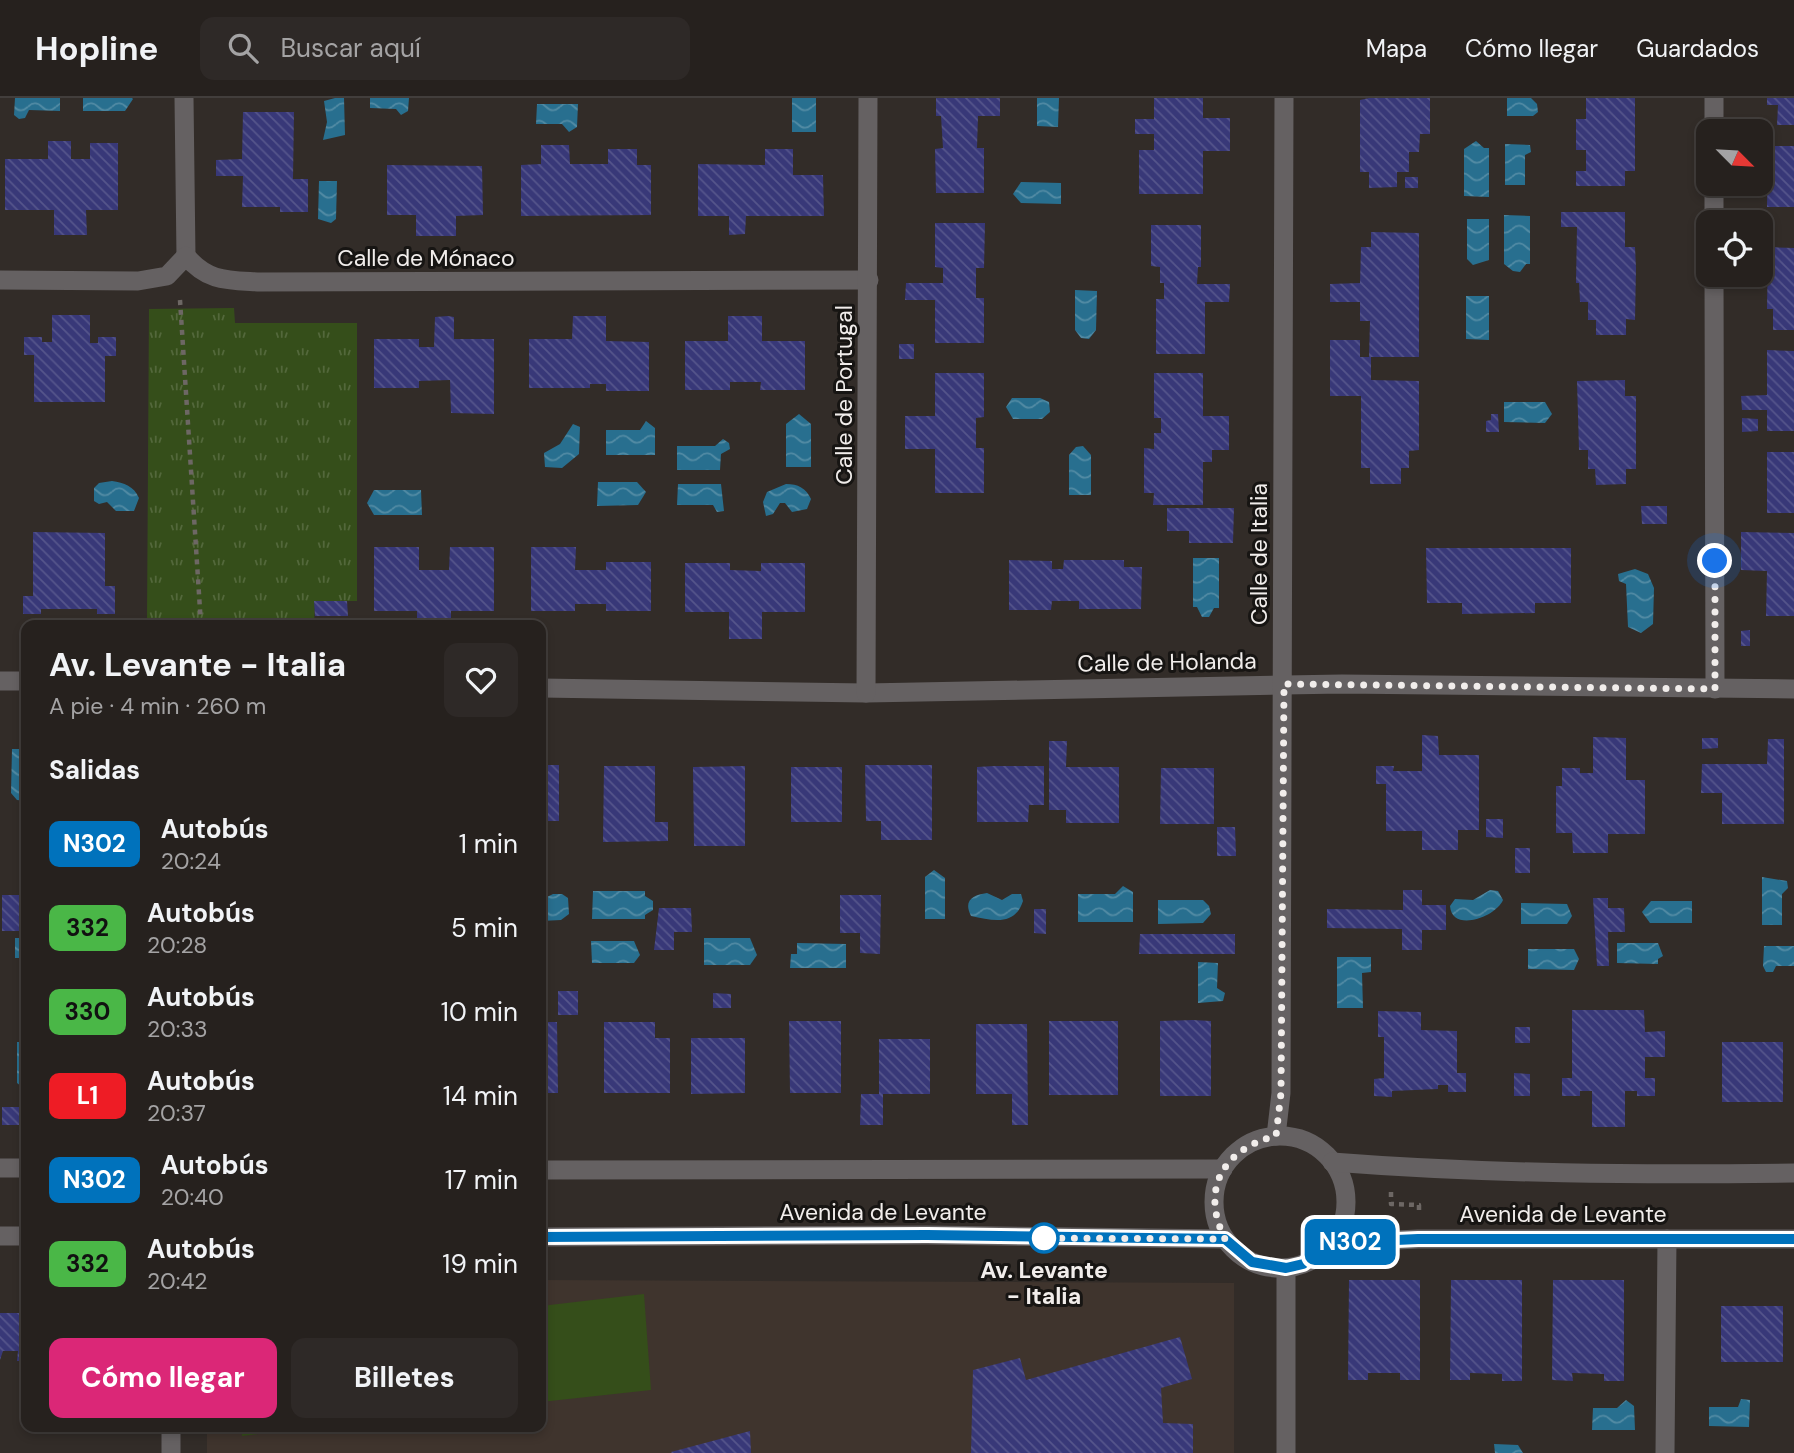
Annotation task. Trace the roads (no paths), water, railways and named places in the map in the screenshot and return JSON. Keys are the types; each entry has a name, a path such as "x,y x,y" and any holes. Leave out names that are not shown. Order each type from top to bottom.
{"street":[{"path":"0,280 138,281 167,276 186,256 184,98"},
{"name":"Calle de Portugal","path":"866,693 868,98"},
{"name":"Calle de Italia","path":"1276,1136 1281,1093 1284,98"},
{"path":"1714,98 1714,119"},
{"name":"Calle de Mónaco","path":"186,256 200,273 222,280 260,282 869,280"},
{"path":"1714,287 1715,689"},
{"path":"0,681 21,681"},
{"name":"Calle de Holanda","path":"546,688 866,693 1284,684 1794,689"},
{"path":"1276,1136 1298,1138 1317,1147 1332,1162 1343,1181 1346,1203 1342,1224 1332,1243 1303,1264 1286,1268 1252,1262 1225,1239 1217,1223 1214,1204 1216,1186 1223,1168 1237,1152 1255,1141 1276,1136"},
{"name":"Avenida de Levante","path":"1332,1162 1391,1167 1669,1174 1794,1173"},
{"path":"0,1168 21,1168"},
{"name":"Avenida de Levante","path":"546,1170 1223,1168"},
{"name":"Avenida de Levante","path":"546,1237 927,1235 1225,1239"},
{"path":"0,1236 21,1236"},
{"name":"Avenida de Levante","path":"1332,1243 1418,1239 1794,1239"},
{"path":"1665,1453 1667,1239"},
{"path":"1286,1268 1286,1453"},
{"path":"171,1432 171,1453"}],"water":[{"path":"15,98 60,98 60,111 29,110 25,118 19,119 14,115"},
{"path":"83,98 133,99 125,111 83,111"},
{"path":"344,98 345,135 323,140 327,122 324,101"},
{"path":"370,98 409,98 408,111 401,115 396,109 370,108"},
{"path":"792,98 816,98 816,132 792,132"},
{"path":"1037,98 1059,98 1058,127 1037,126"},
{"path":"1507,98 1531,98 1537,104 1538,112 1533,116 1507,116"},
{"path":"537,104 578,104 577,127 569,132 562,124 536,124"},
{"path":"1476,141 1484,148 1489,148 1489,197 1464,196 1464,149"},
{"path":"1505,144 1530,145 1531,152 1525,155 1525,185 1505,185"},
{"path":"319,181 337,181 336,219 331,223 318,219"},
{"path":"1021,182 1061,183 1061,204 1021,203 1013,194"},
{"path":"1504,215 1530,216 1530,264 1526,264 1520,272 1513,271 1504,264"},
{"path":"1467,219 1489,219 1489,260 1473,265 1467,259"},
{"path":"1075,290 1097,291 1096,330 1089,339 1081,338 1075,330"},
{"path":"1466,296 1489,296 1489,340 1466,339"},
{"path":"1012,398 1040,398 1049,402 1050,412 1042,419 1013,419 1006,407"},
{"path":"1504,402 1545,402 1552,414 1545,423 1504,422"},
{"path":"799,414 811,424 811,467 786,467 786,424"},
{"path":"646,421 655,428 655,455 606,455 606,430 640,430"},
{"path":"573,424 580,427 579,454 562,468 545,467 544,453 560,444"},
{"path":"723,439 729,443 730,449 721,454 720,470 677,470 677,446 715,446"},
{"path":"1083,446 1091,455 1091,495 1069,495 1069,455 1076,447"},
{"path":"112,481 128,486 137,494 139,498 134,511 116,511 107,502 99,504 94,501 94,488 99,483"},
{"path":"598,482 637,482 646,492 638,505 597,506"},
{"path":"678,484 721,484 724,511 717,512 713,505 677,505"},
{"path":"786,484 798,486 807,492 811,499 807,509 792,512 785,503 780,503 773,514 766,516 763,502 767,492"},
{"path":"374,490 421,490 422,515 374,515 367,503"},
{"path":"1193,558 1219,558 1219,608 1214,608 1209,617 1202,617 1197,607 1193,607"},
{"path":"1635,569 1648,574 1654,588 1653,624 1641,633 1628,627 1626,584 1619,581 1618,574"},
{"path":"12,749 21,749 21,800 11,793"},
{"path":"934,870 945,878 945,919 925,919 925,877"},
{"path":"1762,877 1787,881 1788,888 1782,894 1782,925 1762,925"},
{"path":"1123,886 1133,892 1133,922 1078,922 1078,894 1115,894"},
{"path":"1490,890 1498,891 1503,900 1492,912 1475,920 1458,919 1453,914 1450,906 1455,899 1473,900"},
{"path":"593,891 645,891 645,896 653,901 653,910 645,915 645,919 592,919"},
{"path":"987,893 1002,900 1012,894 1021,894 1023,901 1015,915 1003,920 971,916 968,906 971,899"},
{"path":"562,894 568,898 569,914 561,920 546,921 546,898"},
{"path":"1158,900 1203,900 1209,906 1211,914 1203,923 1158,924"},
{"path":"1651,901 1692,901 1692,923 1650,923 1642,912"},
{"path":"1521,903 1567,904 1572,916 1567,924 1521,924"},
{"path":"15,938 21,938 21,958 15,958"},
{"path":"704,938 750,938 757,955 750,965 704,965"},
{"path":"591,941 634,941 640,955 634,963 592,963"},
{"path":"797,943 846,944 846,968 790,968 791,954 797,954"},
{"path":"1617,943 1658,943 1663,956 1658,959 1658,964 1617,963"},
{"path":"1764,946 1794,946 1794,966 1776,966 1773,972 1766,972 1763,966"},
{"path":"1528,949 1574,949 1579,959 1574,970 1528,969"},
{"path":"1337,957 1371,957 1371,972 1362,973 1363,1008 1337,1008"},
{"path":"1198,962 1218,963 1217,988 1225,993 1223,1001 1198,1003"},
{"path":"17,1042 21,1042 21,1086 17,1083"},
{"path":"1741,1399 1750,1400 1749,1427 1709,1426 1709,1407 1738,1407"},
{"path":"1626,1400 1634,1406 1635,1430 1592,1430 1593,1408 1617,1408"},
{"path":"1494,1444 1518,1445 1523,1453 1495,1453"}],"place":[{"name":"Av. Levante - Italia","path":"1044,1238"}]}
